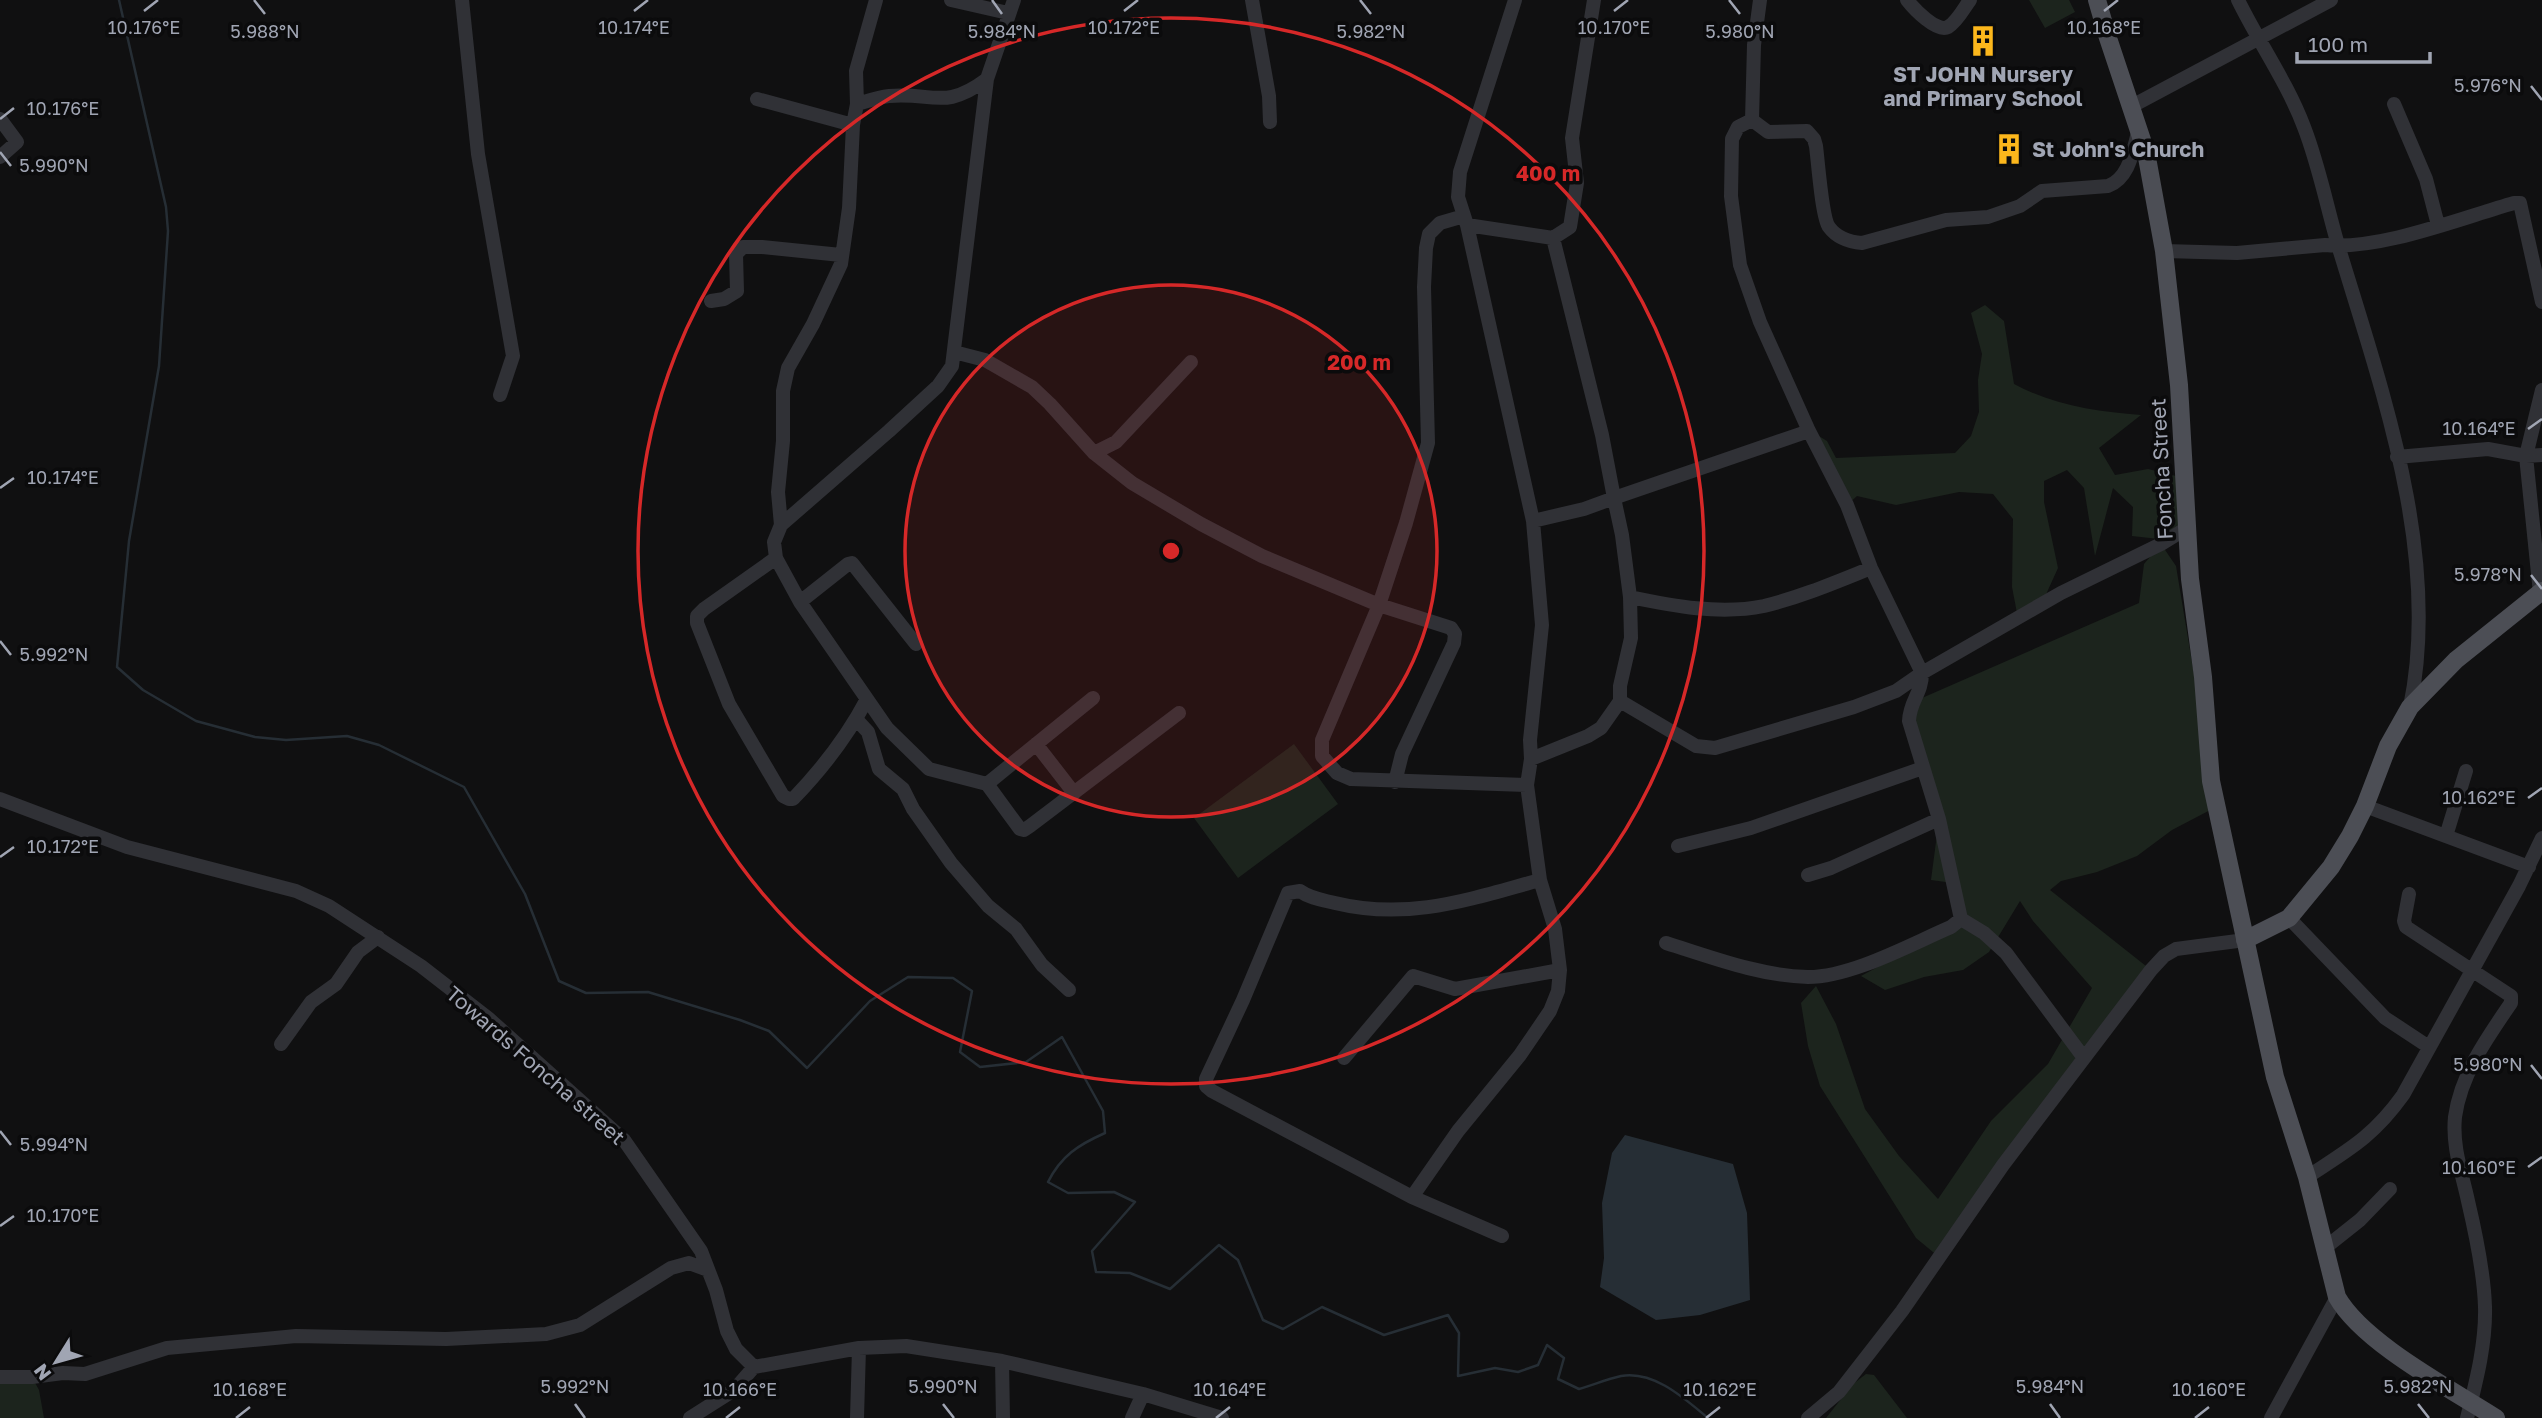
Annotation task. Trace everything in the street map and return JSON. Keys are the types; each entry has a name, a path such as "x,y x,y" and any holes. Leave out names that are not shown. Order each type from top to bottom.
{"main road":[{"name":"Foncha Street","path":"2098,0 2152,178 2164,251 2178,373 2190,579 2203,677 2211,781 2275,1077 2307,1177 2337,1297"},
{"path":"2245,940 2289,918 2331,867 2365,806 2388,746 2410,707 2456,660 2541,592"},
{"path":"2337,1297 2346,1312 2469,1410 2497,1418"}],"street":[{"path":"462,0 478,154 513,356 500,395"},
{"path":"876,0 856,71 857,104 853,125 849,208 841,264 785,378 778,492 781,524 774,542 776,558 800,601 887,728 929,769 987,784 1020,829 1024,830 1179,713"},
{"path":"781,524 890,431 938,386 952,366 987,79 1011,7 951,0"},
{"path":"1252,0 1269,96 1270,122"},
{"path":"1412,1197 1458,1132 1520,1055 1549,1011 1558,992 1560,970 1555,929 1541,880 1527,785 1542,625 1533,521 1458,197 1460,172 1515,0"},
{"path":"1527,785 1351,779 1337,773 1322,756 1322,740 1378,605 1406,523 1428,443 1425,380 1426,248 1433,228 1440,223 1465,220 1553,238 1570,227 1577,183 1572,138 1594,0"},
{"path":"1752,120 1754,45 1760,0"},
{"path":"1907,0 1916,11 1941,29 1952,24 1970,0"},
{"path":"2238,0 2275,66 2304,127 2379,379 2412,531 2418,597 2415,680 2410,707"},
{"path":"2132,106 2283,28 2331,0"},
{"path":"857,104 888,96 943,100 969,92 987,79"},
{"path":"757,99 853,125"},
{"path":"2394,104 2426,179 2438,225"},
{"path":"0,119 17,142 0,157"},
{"path":"1752,120 1768,132 1807,131 1814,139 1827,225 1838,236 1850,242 1862,243 1946,220 1988,217 2021,206 2042,191 2117,183 2127,169 2139,129"},
{"path":"1752,120 1738,127 1732,139 1731,196 1740,265 1760,322 1809,431 1847,505 1871,568 1922,673 1922,687 1910,706 1909,721 1938,819 1961,919 1984,933 2006,953 2084,1058"},
{"path":"2164,251 2236,253 2325,245 2339,248 2408,234 2514,203 2521,204 2542,302"},
{"path":"1531,759 1601,728 1620,701 1620,687 1631,638 1630,597 1622,535 1602,435 1553,238"},
{"path":"710,301 724,299 737,291 736,254 743,247 841,255"},
{"path":"954,352 985,360 1032,387 1051,404 1094,453 1132,483 1201,524 1262,556 1378,605 1451,628 1455,634 1454,643 1402,754 1395,782"},
{"path":"1094,453 1116,442 1191,362"},
{"path":"2541,592 2526,456 2542,390"},
{"path":"1533,521 1584,509 1809,431"},
{"path":"2397,457 2487,449 2526,456 2542,455"},
{"path":"1620,701 1696,746 1715,748 1854,708 1896,691 1922,673 2061,593 2188,528"},
{"path":"776,558 697,616 699,633 729,704 783,796 793,799 825,765 867,699"},
{"path":"800,601 852,563 916,644"},
{"path":"1630,597 1680,607 1720,609 1761,606 1802,595 1871,568"},
{"path":"987,784 1093,698"},
{"path":"856,719 868,732 879,769 903,789 913,809 951,863 979,898 1016,929 1041,965 1069,990"},
{"path":"1036,744 1074,793"},
{"path":"1678,846 1751,828 1923,768"},
{"path":"2446,836 2466,771"},
{"name":"Towards Foncha street","path":"0,799 127,847 296,891 329,906 421,966 488,1018 624,1140 701,1251 727,1331 736,1349 754,1367"},
{"path":"2365,806 2529,867"},
{"path":"1808,875 1831,868 1938,819"},
{"path":"2307,1177 2365,1139 2403,1095 2529,867 2542,838"},
{"path":"1502,1236 1412,1197 1212,1091 1206,1086 1206,1079 1288,893 1300,891 1308,897 1350,907 1420,910 1541,880"},
{"path":"2409,894 2404,921 2406,927 2511,996 2511,1003 2474,1059 2456,1115 2456,1154 2468,1201 2485,1305 2479,1365 2469,1410"},
{"path":"2289,918 2385,1018 2429,1047"},
{"path":"1666,943 1764,971 1808,977 1861,965 1951,927 1961,919"},
{"path":"281,1044 311,1002 336,984 358,952 378,937"},
{"path":"1808,1418 1839,1392 1902,1311 2003,1165 2132,992 2164,956 2176,949 2245,940"},
{"path":"1344,1058 1413,976 1455,989 1560,970"},
{"path":"2326,1247 2360,1220 2390,1189"},
{"path":"0,1377 85,1374 167,1348 296,1336 446,1339 547,1334 580,1325 671,1268 689,1263 708,1270"},
{"path":"2271,1418 2337,1297"},
{"path":"690,1418 734,1390 754,1367 859,1348 906,1346 1002,1361 1143,1394 1222,1418"},
{"path":"857,1418 859,1348"},
{"path":"1002,1361 1003,1418"},
{"path":"1132,1418 1143,1394"}],"shaded area":[{"path":"2029,0 2069,0 2075,12 2045,28"},
{"path":"1985,305 2004,321 2014,384 2044,397 2076,406 2141,415 2099,448 2115,475 2148,469 2184,478 2187,528 2168,540 2132,536 2133,507 2113,488 2095,556 2084,488 2067,470 2044,481 2044,502 2058,568 2043,601 2017,613 2012,587 2013,519 1993,494 1959,492 1896,505 1857,496 1847,505 1814,433 1827,441 1836,458 1955,453 1971,436 1979,412 1978,380 1982,354 1971,313"},
{"path":"2161,544 2176,566 2216,807 2172,830 2137,856 2097,872 2061,881 2050,890 2151,970 1939,1257 1916,1238 1820,1086 1808,1046 1801,1003 1816,986 1836,1024 1865,1109 1899,1156 1938,1199 1991,1121 2048,1064 2092,988 2033,921 2020,901 1989,952 1963,970 1924,977 1885,990 1861,976 1957,924 1953,883 1931,880 1939,819 1914,721 1922,698 2139,603 2144,564"},
{"path":"1294,744 1338,804 1238,878 1194,818"},
{"path":"1625,1135 1733,1164 1747,1213 1750,1300 1700,1315 1656,1320 1600,1287 1604,1258 1602,1203 1612,1153"},
{"path":"1866,1374 1874,1375 1907,1418 1826,1418 1853,1384"},
{"path":"0,1377 32,1377 39,1390 44,1418 0,1418"}],"waterway":[{"path":"119,0 166,207 168,231 159,366 129,541 117,667 143,690 196,721 255,737 286,740 347,736 379,745 464,787 525,894 559,981 586,993 648,992 740,1020 769,1031 807,1068 870,1001 908,977 953,978 972,991 960,1052 980,1067 1026,1062 1062,1037 1103,1111 1105,1133 1071,1152 1048,1182 1068,1193 1114,1192 1135,1202 1092,1251 1096,1272 1130,1273 1170,1289 1219,1245 1238,1260 1263,1320 1283,1329 1322,1307 1384,1335 1448,1315 1459,1333 1458,1376 1495,1368 1518,1372 1538,1365 1547,1345 1564,1358 1558,1379 1579,1389 1621,1376 1645,1377 1668,1388 1708,1418"}],"place":[{"name":"ST JOHN Nursery and Primary School","path":"1983,41"},
{"name":"St John's Church","path":"2009,149"}]}
